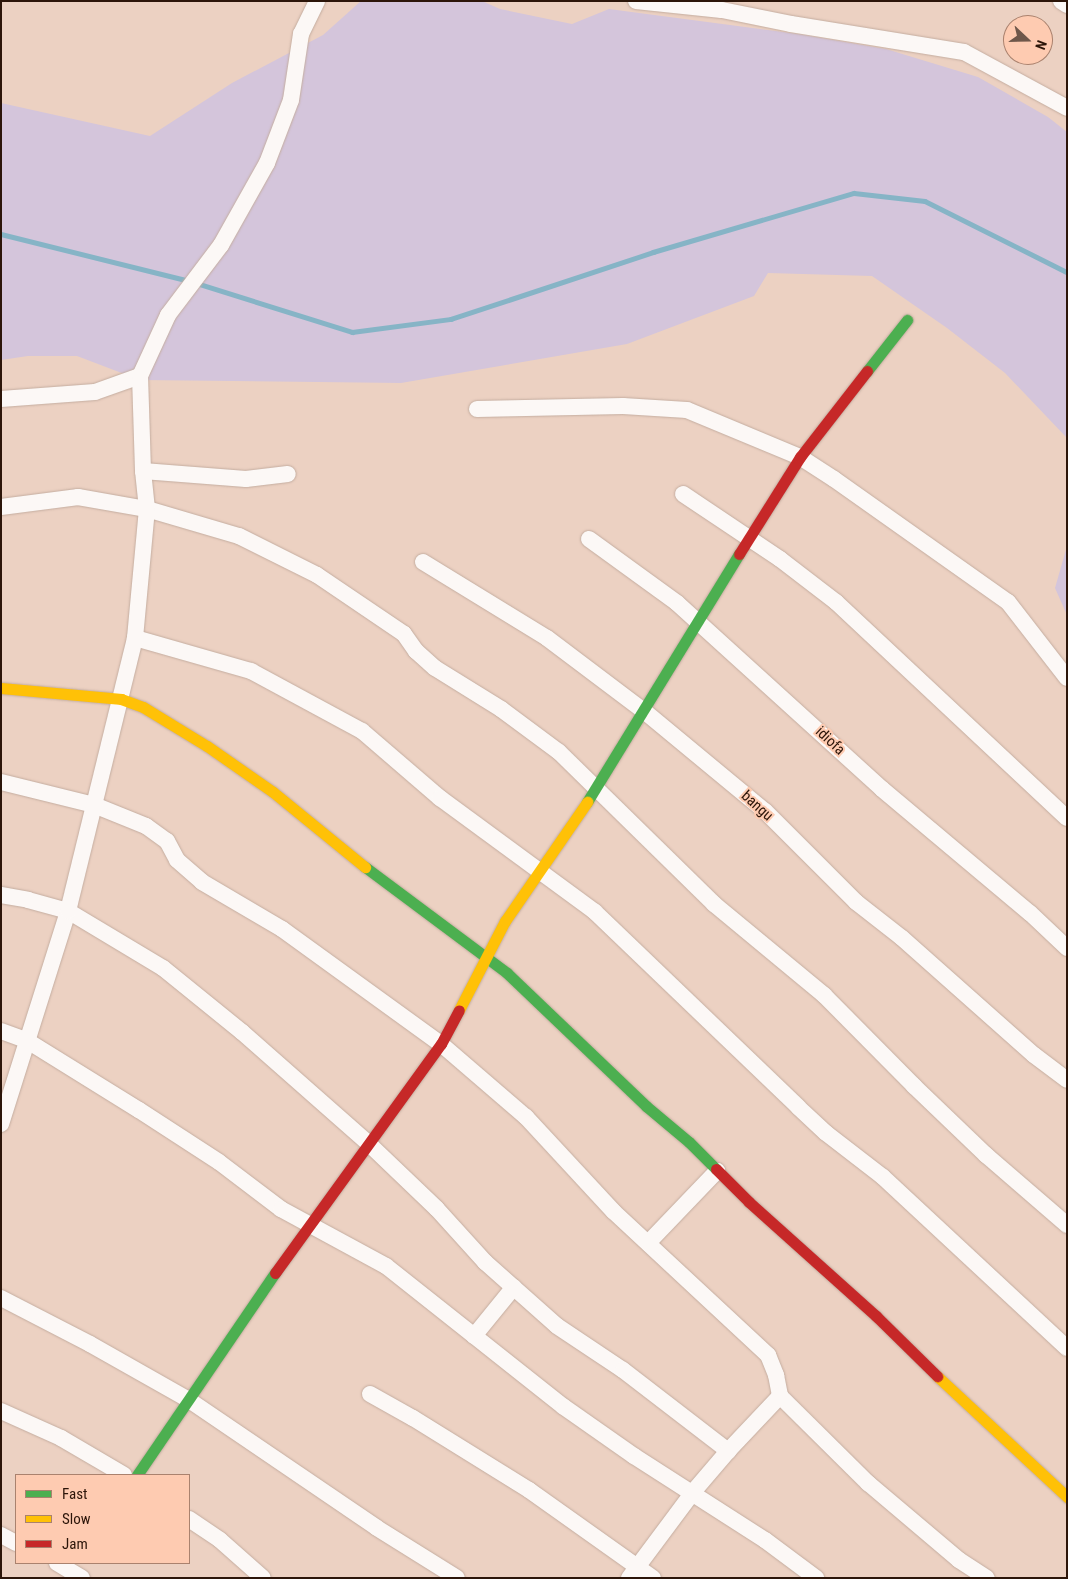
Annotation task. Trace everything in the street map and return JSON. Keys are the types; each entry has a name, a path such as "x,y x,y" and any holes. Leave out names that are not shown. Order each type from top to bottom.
{"street":[{"path":"1,1124 68,911 135,638 147,509 142,471 140,376 168,315 221,245 267,163 291,100 302,34 317,1"},
{"path":"636,1 722,10 791,24 964,52 1067,108"},
{"path":"1061,1 1067,5"},
{"path":"139,1474 309,1223 441,1044 505,921 597,788 697,622 800,457 907,320"},
{"path":"1,399 95,392 140,376"},
{"path":"478,409 623,406 687,410 740,430 800,457 1008,602 1067,678"},
{"path":"142,471 246,479 288,474"},
{"path":"683,494 750,538 836,602 1067,818"},
{"path":"1,507 78,497 147,509 239,536 317,575 404,634 416,651 435,668 501,709 559,752 714,904 824,995 914,1086 986,1155 1067,1225"},
{"name":"idiofa","path":"589,539 677,603 882,788 1030,913 1067,948"},
{"name":"bangu","path":"423,562 547,638 644,711 764,811 856,902 902,938 1034,1055 1067,1080"},
{"path":"135,638 251,670 362,731 440,798 595,912 798,1108 826,1133 890,1183 1067,1348"},
{"path":"1,688 121,699 143,707 207,746 273,792 374,875 507,974 717,1171 876,1316 946,1385 989,1422 1067,1497"},
{"path":"1,782 94,805 146,826 167,841 177,860 202,882 282,929 441,1044 526,1117 613,1211 768,1355 776,1375 780,1396 906,1517 959,1560 987,1578"},
{"path":"1,895 68,911 164,968 242,1032 368,1142 437,1209 485,1262 557,1326 623,1370 728,1451"},
{"path":"1,1030 26,1040 219,1162 282,1209 386,1266 572,1412 634,1456 693,1492 816,1578"},
{"path":"648,1243 717,1171"},
{"path":"474,1336 514,1287"},
{"path":"1,1298 82,1340 189,1400 378,1528 457,1578"},
{"path":"370,1394 413,1418 529,1490 633,1572 652,1578"},
{"path":"633,1572 693,1492 728,1451 780,1396"},
{"path":"1,1411 61,1438 122,1474"},
{"path":"190,1520 220,1540 263,1578"},
{"path":"1,1535 15,1542"}],"shaded area":[{"path":"361,1 482,1 500,9 572,24 609,9 799,34 886,49 978,77 1048,117 1067,132 1067,438 1005,373 947,328 872,276 768,273 754,296 627,344 401,383 140,380 77,356 28,356 1,360 1,103 150,136 232,83 323,35"},
{"path":"1067,546 1067,615 1055,588"}],"waterway":[{"path":"196,283 352,332 451,319 653,252 854,193 925,201 1067,272"},
{"path":"1,234 189,281"}],"traffic: fast":[{"path":"867,371 907,320"},
{"path":"587,802 739,554"},
{"path":"365,867 507,973 646,1106 689,1142 716,1169"},
{"path":"138,1474 275,1273"}],"traffic: slow":[{"path":"1,688 121,699 143,707 207,746 273,792 365,867"},
{"path":"459,1010 505,921 587,802"},
{"path":"937,1376 1067,1497"}],"traffic: jam":[{"path":"739,554 800,457 867,371"},
{"path":"275,1273 441,1044 459,1010"},
{"path":"716,1169 749,1202 876,1316 937,1376"}]}
